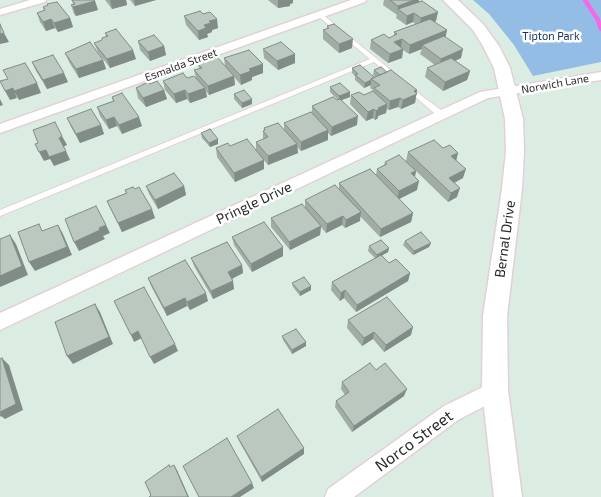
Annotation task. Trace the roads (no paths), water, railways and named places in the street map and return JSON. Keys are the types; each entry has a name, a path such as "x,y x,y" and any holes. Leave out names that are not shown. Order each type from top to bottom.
{"street":[{"path":"0,12 41,0"},
{"name":"Esmalda Street","path":"0,129 361,0"},
{"name":"Bernal Drive","path":"450,0 478,27 491,46 502,68 514,119 516,151 495,316 495,390 508,497"},
{"name":"Norwich Lane","path":"509,92 601,76"},
{"name":"Pringle Drive","path":"0,322 485,95 509,92"},
{"name":"Norco Street","path":"336,497 451,413 495,390"}],"lane":[{"path":"320,15 442,115"},
{"path":"0,213 374,60"}],"waterway":[{"path":"585,0 598,20 601,29"}],"park label":[{"name":"Tipton Park","path":"551,36"}]}
